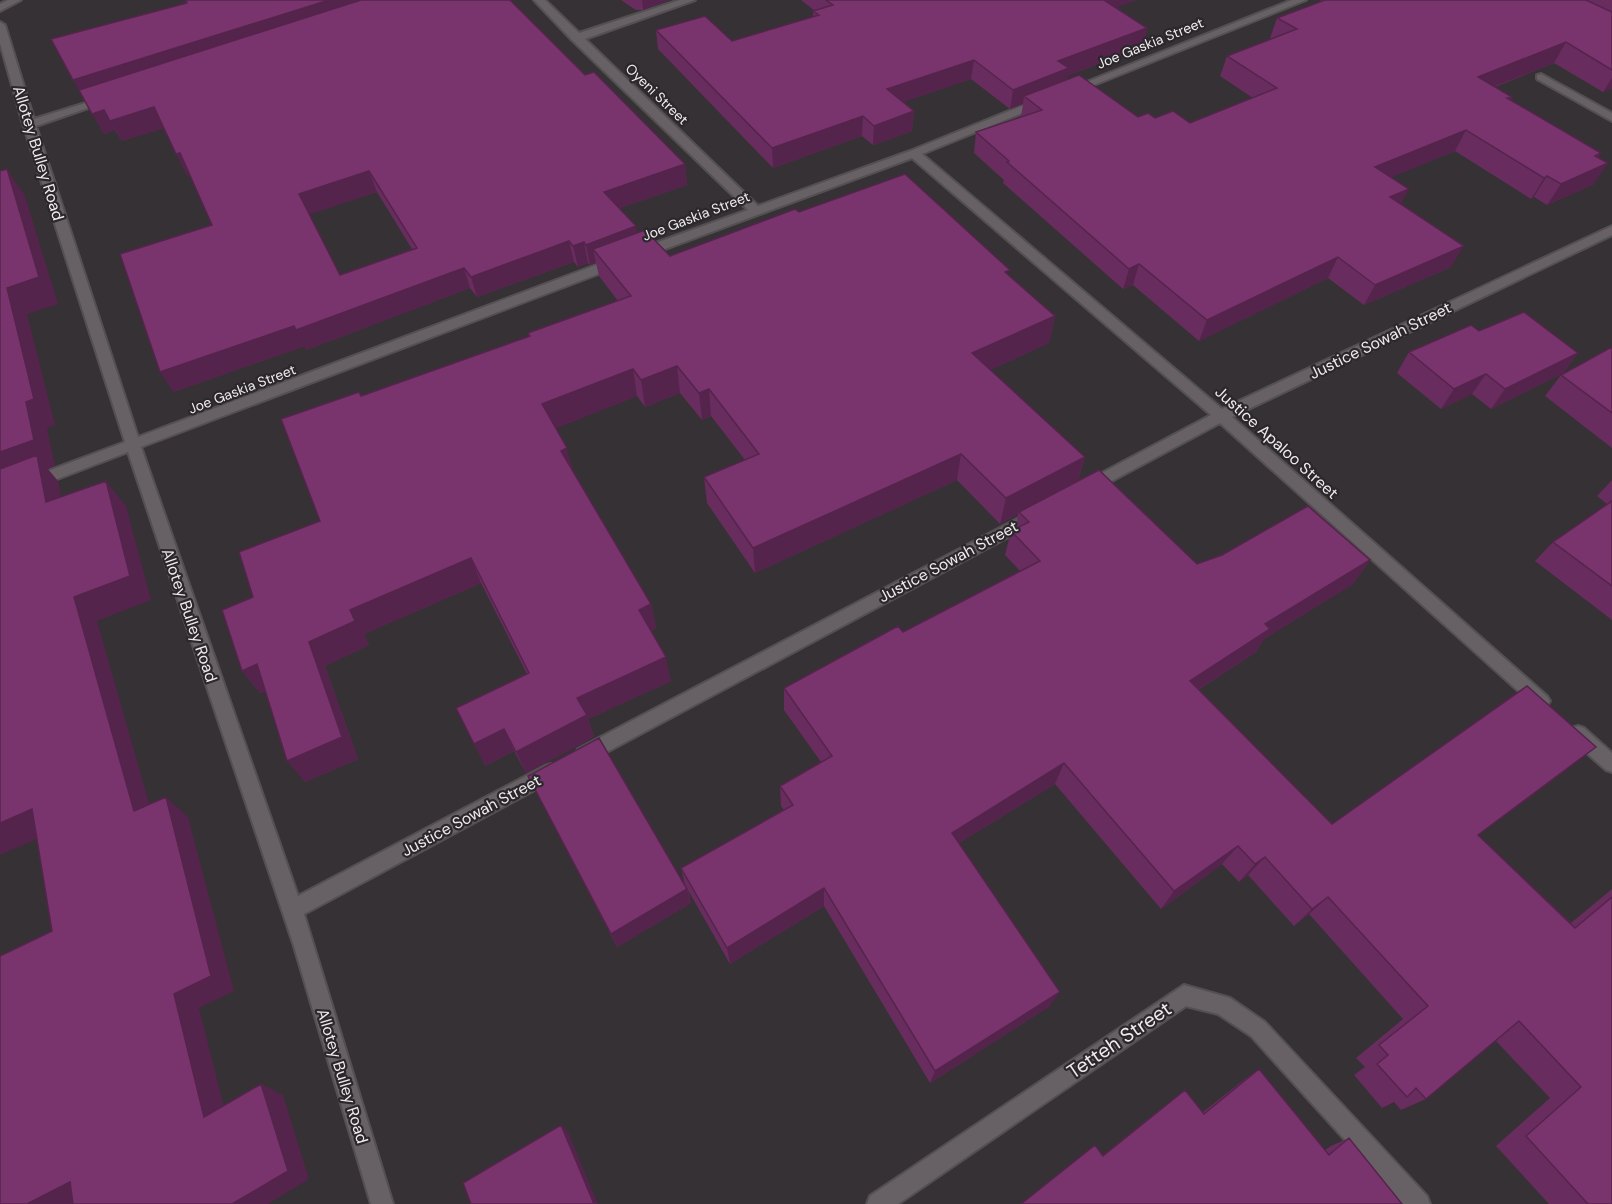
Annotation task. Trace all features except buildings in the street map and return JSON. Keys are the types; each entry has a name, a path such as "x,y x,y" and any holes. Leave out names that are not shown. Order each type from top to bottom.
{"street":[{"path":"0,8 16,0"},
{"name":"Oyeni Street","path":"538,0 755,210"},
{"path":"576,38 690,0"},
{"name":"Joe Gaskia Street","path":"0,495 755,210 914,153 1300,0"},
{"name":"Allotey Bulley Road","path":"0,26 132,447 292,910 382,1204"},
{"path":"1541,77 1612,118"},
{"path":"29,124 120,95"},
{"name":"Justice Apaloo Street","path":"914,153 1221,416 1550,708"},
{"name":"Justice Sowah Street","path":"1074,495 1221,416 1612,230"},
{"name":"Justice Sowah Street","path":"292,910 1052,506"},
{"path":"1568,724 1612,764"},
{"name":"Tetteh Street","path":"878,1204 1184,995 1223,1005 1258,1029 1419,1204"}]}
